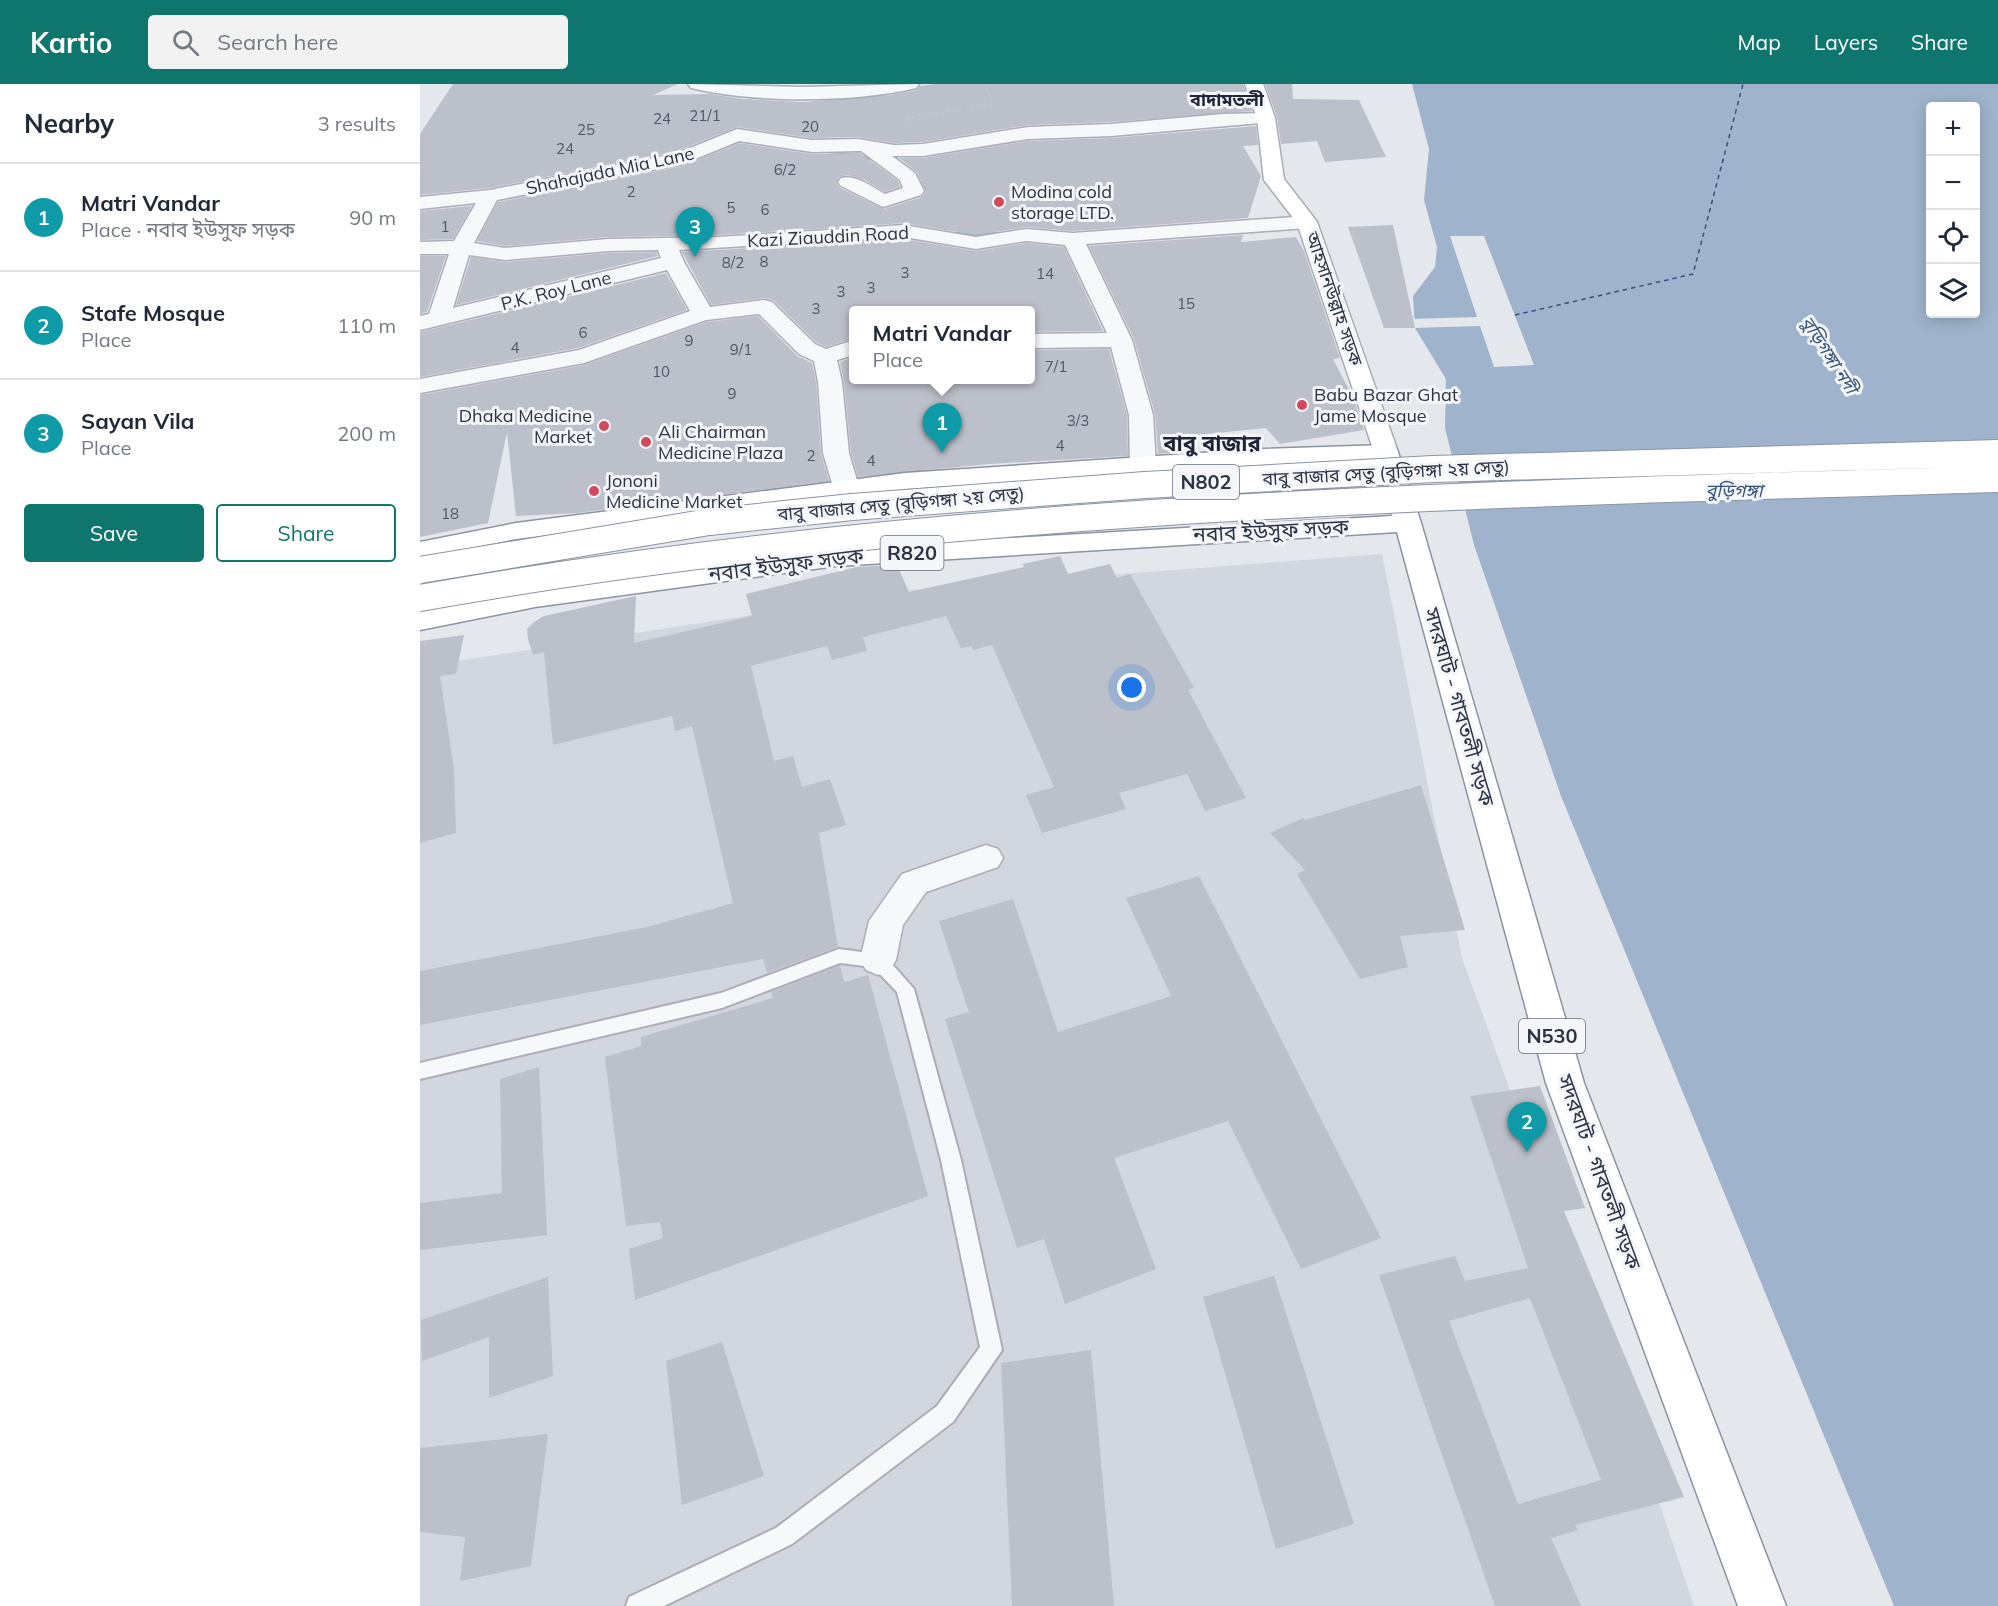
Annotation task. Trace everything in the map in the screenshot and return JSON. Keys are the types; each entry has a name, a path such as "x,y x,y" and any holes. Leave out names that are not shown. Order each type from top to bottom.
{"main road":[{"name":"আহসানউল্লাহ সড়ক","path":"1254,84 1266,118 1274,180 1307,222 1386,452"},
{"path":"420,550 516,531 850,498 905,481 1386,452"},
{"name":"সদরঘাট - গাবতলী সড়ক","path":"1386,452 1565,1083 1762,1606"},
{"name":"বাবু বাজার সেতু (বুড়িগঙ্গা ২য় সেতু)","path":"420,570 850,498 1433,469 1998,453"},
{"name":"বাবু বাজার সেতু (বুড়িগঙ্গা ২য় সেতু)","path":"420,597 514,580 774,544 1069,518 1438,498 1708,487 1998,479"},
{"name":"নবাব ইউসুফ সড়ক","path":"420,621 535,598 836,557 1408,523"}],"street":[{"path":"697,84 744,90 804,92 843,91 910,84"},
{"name":"Shahajada Mia Lane","path":"420,203 490,196 683,158 737,135 812,146 858,145 868,148 923,150 1028,133 1111,130 1222,119 1266,118"},
{"path":"848,182 883,201 914,191 908,177 868,148"},
{"name":"P.K. Roy Lane","path":"430,321 461,247 490,196"},
{"name":"Kazi Ziauddin Road","path":"420,248 461,247 505,254 608,245 670,254 904,231 976,243 1026,236 1073,239 1307,222"},
{"path":"1073,239 1121,340 1141,415 1143,466"},
{"path":"670,254 703,314"},
{"name":"P.K. Roy Lane","path":"430,321 670,254"},
{"path":"420,386 584,356 703,314 764,307 807,350 825,357 849,349"},
{"path":"1035,341 1121,340"},
{"path":"825,357 830,382 836,453 850,498"},
{"path":"879,960 886,921 914,883 986,858"}],"lane":[{"path":"420,1071 722,1000 839,956 879,960 905,989 951,1160 991,1350 945,1414 784,1536 638,1606"}],"path":[{"path":"923,150 908,118 993,104 985,84"}],"shaded area":[{"path":"1382,554 1462,958 1643,1456 1694,1606 420,1606 420,667 910,590"}],"water":[{"name":"বুড়িগঙ্গা","path":"1412,84 1998,84 1998,1606 1894,1606 1561,796 1474,545 1445,428 1446,379 1415,328 1413,296 1435,267 1437,247 1424,200 1429,149"}],"pier":[{"path":"1450,236 1484,236 1534,365 1494,367 1480,326 1412,328 1410,319 1477,317"}],"building":[{"path":"453,84 678,84 653,95 710,94 743,99 803,102 891,95 916,90 920,86 936,84 1243,84 1252,111 1111,122 1028,125 923,142 894,143 858,137 812,138 737,127 677,151 490,188 420,195 420,134"},
{"path":"1265,84 1292,84 1293,99 1359,100 1386,157 1325,162 1317,141 1281,144 1277,117"},
{"path":"1256,126 1258,145 1243,146 1261,176 1248,218 1073,231 1026,227 976,235 904,223 718,235 608,237 505,246 477,241 498,202 683,166 739,143 812,154 860,153 898,181 900,187 885,192 865,180 847,175 839,177 836,183 840,188 884,209 922,197 926,192 917,172 899,158 923,158 1028,141 1111,138"},
{"path":"472,206 453,239 420,240 420,211"},
{"path":"1393,225 1415,328 1384,328 1348,227"},
{"path":"1243,235 1241,242 1296,237 1304,251 1340,358 1333,359 1353,397 1364,430 1280,444 1266,428 1177,437 1179,452 1158,454 1155,414 1134,339 1089,246"},
{"path":"904,239 976,251 1026,243 1064,247 1103,331 1035,332 1035,306 849,306 849,340 826,347 816,342 773,300 764,298 711,305 682,252"},
{"path":"656,252 658,256 456,305 471,257 505,262 608,253"},
{"path":"420,256 446,256 427,312 420,314"},
{"path":"666,273 687,310 578,348 420,377 420,332"},
{"path":"758,316 797,356 812,363 816,382 821,453 829,481 577,513 516,516 507,432 488,523 420,537 420,395 584,365 706,322"},
{"path":"1109,349 1127,415 1128,456 989,464 858,477 851,453 840,362 849,359 849,384 1035,384 1035,350"},
{"path":"1060,556 1068,574 1110,564 1117,578 1130,574 1194,688 1188,690 1246,798 1205,811 1187,774 1119,793 1126,809 1042,833 1026,795 1054,787 992,645 973,650 972,646 961,648 946,616 863,637 867,651 832,660 827,646 751,666 774,761 793,756 802,787 830,779 846,825 819,833 838,947 767,973 763,959 420,1025 420,971 647,927 733,903 692,726 675,731 672,716 553,745 544,652 533,655 528,639 527,629 534,622 544,616 636,596 634,643 752,616 746,594 857,567 897,565 909,592 1024,567 1023,564"},
{"path":"464,635 456,674 440,676 454,770 456,833 420,843 420,641"},
{"path":"1421,785 1465,930 1400,936 1408,967 1360,979 1297,874 1305,870 1270,833 1303,818 1305,820"},
{"path":"1199,876 1381,1238 1301,1269 1228,1121 1114,1158 1156,1269 1065,1304 1044,1239 1017,1248 945,1019 969,1012 939,921 1013,899 1058,1032 1171,996 1126,898"},
{"path":"840,965 844,982 868,975 928,1196 635,1300 629,1249 663,1238 660,1222 626,1226 605,1057 641,1046 641,1037 773,998 771,992"},
{"path":"539,1067 547,1235 420,1250 420,1203 502,1193 500,1079"},
{"path":"1540,1086 1585,1208 1564,1211 1684,1497 1575,1525 1578,1530 1551,1538 1581,1606 1495,1606 1379,1275 1455,1256 1465,1281 1528,1268 1470,1096","holes":["1530,1298 1601,1480 1518,1504 1449,1321"]},
{"path":"1274,1276 1354,1524 1276,1549 1203,1297"},
{"path":"548,1277 553,1376 489,1398 489,1337 422,1361 421,1320"},
{"path":"722,1342 764,1476 682,1505 666,1361"},
{"path":"1091,1350 1114,1606 1012,1606 1001,1363"},
{"path":"548,1434 531,1566 460,1581 465,1537 420,1532 420,1448"}],"waterway":[{"path":"820,150 886,161"},
{"path":"937,234 1012,234"}],"ferry route":[{"path":"1515,315 1693,274 1743,84"}],"place":[{"name":"Modina cold storage LTD.","path":"999,202"},
{"name":"Sayan Vila","path":"695,257"},
{"name":"Babu Bazar Ghat Jame Mosque","path":"1302,405"},
{"name":"Dhaka Medicine Market","path":"604,426"},
{"name":"Ali Chairman Medicine Plaza","path":"646,442"},
{"name":"Matri Vandar","path":"942,453"},
{"name":"Jononi Medicine Market","path":"594,491"},
{"name":"Stafe Mosque","path":"1527,1152"}],"district":[{"name":"বাদামতলী","path":"1227,100"},
{"name":"বাবু বাজার","path":"1212,443"}],"water label":[{"name":"বুড়িগঙ্গা নদী","path":"1829,355"}]}
